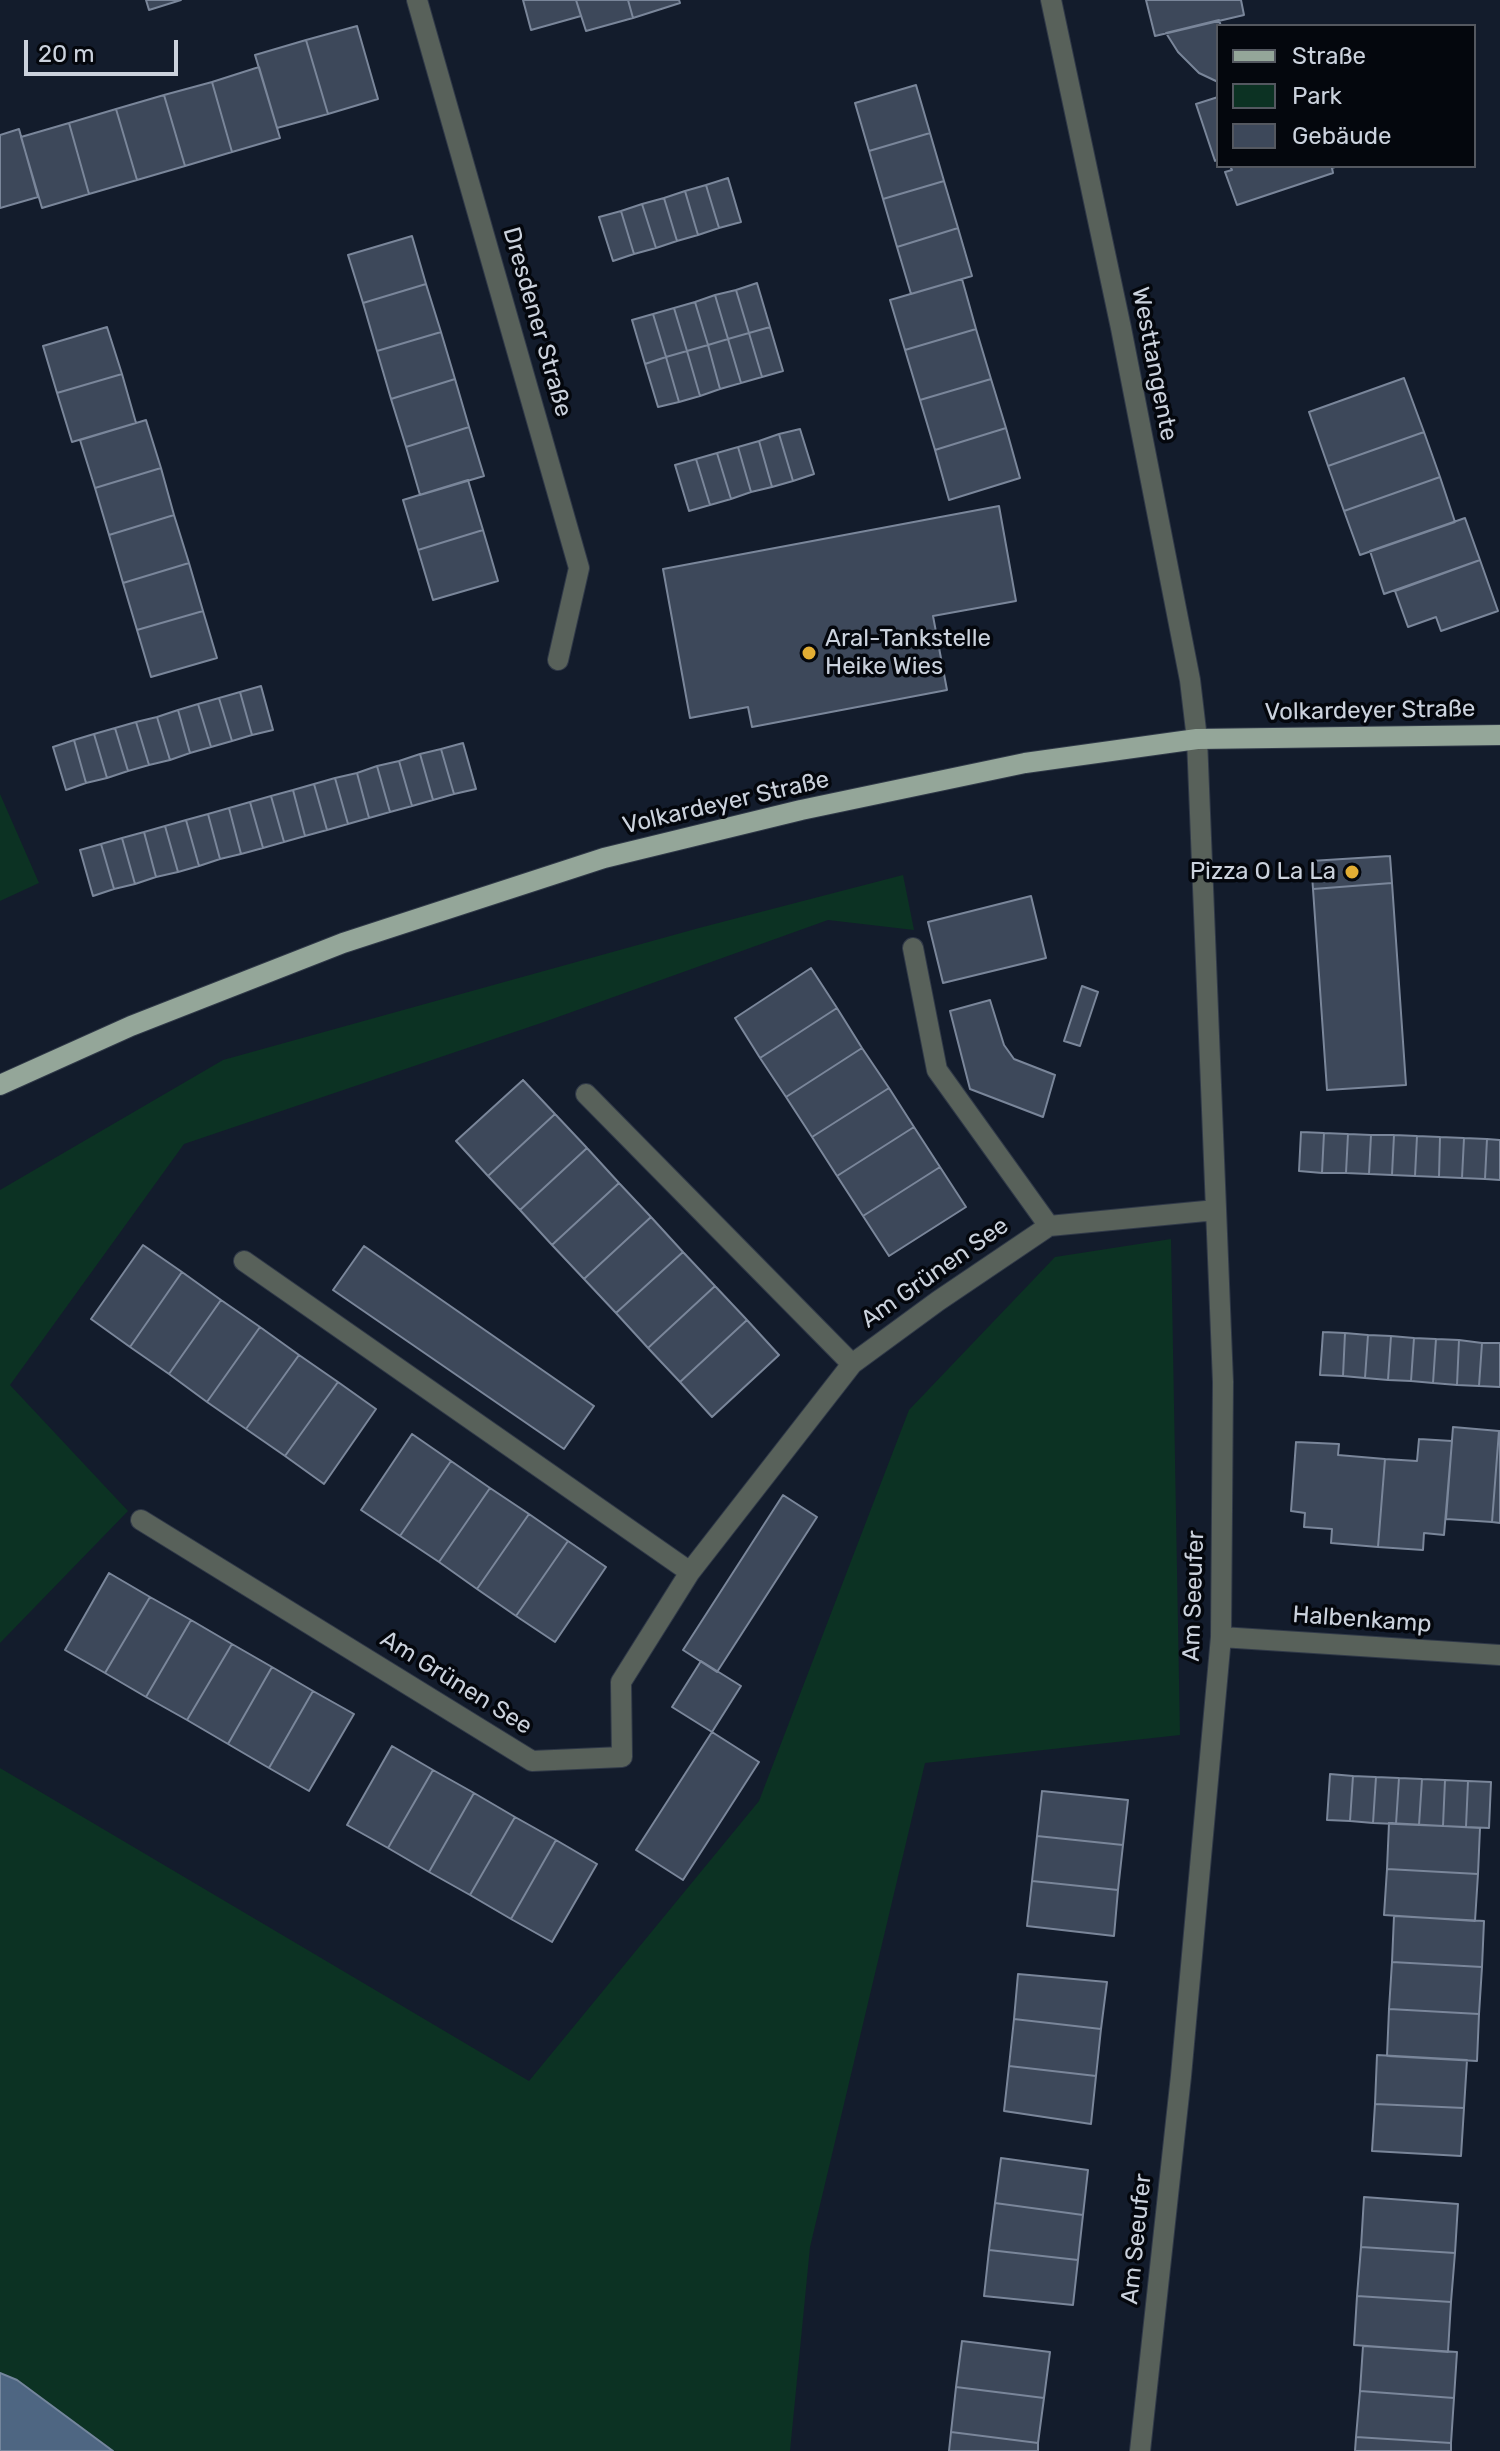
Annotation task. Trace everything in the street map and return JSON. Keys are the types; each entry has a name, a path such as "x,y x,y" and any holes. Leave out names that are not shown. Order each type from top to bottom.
{"main road":[{"name":"Volkardeyer Straße","path":"0,1085 131,1026 343,943 604,858 801,810 1025,763 1197,739 1500,735"}],"street":[{"name":"Dresdener Straße","path":"417,0 579,568 558,660"},
{"name":"Westtangente","path":"1051,0 1124,343 1190,680 1197,739"},
{"name":"Am Seeufer","path":"1140,2451 1181,2076 1221,1637 1223,1382 1197,739"},
{"name":"Am Grünen See","path":"913,948 937,1070 1049,1226"},
{"name":"Am Grünen See","path":"586,1094 852,1364"},
{"name":"Am Grünen See","path":"141,1520 532,1761 622,1757 621,1682 690,1572 852,1364 1049,1226 1216,1210"},
{"path":"244,1261 690,1572"},
{"name":"Halbenkamp","path":"1221,1637 1500,1655"}],"green space":[{"path":"0,794 39,883 0,901"},
{"path":"903,875 914,930 828,920 544,1022 184,1144 10,1385 128,1511 0,1643 0,1190 223,1060 699,928"},
{"path":"1171,1239 1180,1735 925,1763 810,2247 790,2451 113,2451 17,2380 0,2373 0,1768 529,2081 759,1801 909,1410 1055,1257"}],"water":[{"path":"0,2373 17,2380 113,2451 0,2451"}],"building":[{"path":"146,0 181,0 149,10"},
{"path":"523,0 576,0 581,16 531,30"},
{"path":"576,0 628,0 633,18 586,31"},
{"path":"628,0 679,0 680,3 633,18"},
{"path":"1146,0 1241,0 1244,15 1155,36"},
{"path":"1219,20 1220,24 1216,24 1216,81 1199,73 1178,52 1166,33"},
{"path":"357,26 378,99 328,114 306,40"},
{"path":"306,40 328,114 277,128 255,55"},
{"path":"259,67 280,138 232,152 212,82"},
{"path":"212,82 232,152 185,166 164,95"},
{"path":"916,85 930,133 869,151 855,103"},
{"path":"164,95 185,166 137,180 116,109"},
{"path":"1216,98 1215,161 1196,104"},
{"path":"116,109 137,180 89,194 69,123"},
{"path":"69,123 89,194 42,208 21,137"},
{"path":"19,129 38,197 0,208 0,135"},
{"path":"930,133 944,181 883,199 869,151"},
{"path":"1332,168 1333,173 1237,205 1225,172"},
{"path":"728,178 741,222 719,228 706,185"},
{"path":"944,181 958,228 897,247 883,199"},
{"path":"706,185 719,228 698,235 685,191"},
{"path":"685,191 698,235 677,241 664,198"},
{"path":"664,198 677,241 656,248 642,204"},
{"path":"642,204 656,248 634,254 621,211"},
{"path":"621,211 634,254 613,261 599,217"},
{"path":"958,228 972,276 911,294 897,247"},
{"path":"412,236 426,284 363,303 348,255"},
{"path":"962,279 976,329 905,350 890,300"},
{"path":"757,283 770,327 749,333 736,290"},
{"path":"426,284 441,332 377,351 363,303"},
{"path":"736,290 749,333 728,339 715,295"},
{"path":"715,295 728,339 708,345 695,302"},
{"path":"695,302 708,345 687,351 674,308"},
{"path":"674,308 687,351 666,357 653,314"},
{"path":"653,314 666,357 645,364 632,320"},
{"path":"107,327 122,374 57,393 43,346"},
{"path":"770,327 783,371 762,377 749,333"},
{"path":"976,329 991,379 920,400 905,350"},
{"path":"441,332 455,379 391,399 377,351"},
{"path":"749,333 762,377 741,383 728,339"},
{"path":"728,339 741,383 720,389 708,345"},
{"path":"708,345 720,389 700,396 687,351"},
{"path":"687,351 700,396 679,402 666,357"},
{"path":"666,357 679,402 658,407 645,364"},
{"path":"122,374 136,423 72,442 57,393"},
{"path":"1404,378 1424,432 1328,466 1309,412"},
{"path":"455,379 469,427 406,447 391,399"},
{"path":"991,379 1006,428 935,450 920,400"},
{"path":"146,420 161,468 95,488 80,440"},
{"path":"469,427 484,476 420,495 406,447"},
{"path":"1006,428 1020,478 949,500 935,450"},
{"path":"800,429 814,474 793,481 779,434"},
{"path":"1424,432 1440,477 1344,511 1328,466"},
{"path":"779,434 793,481 772,487 759,441"},
{"path":"759,441 772,487 751,492 738,447"},
{"path":"738,447 751,492 731,499 717,453"},
{"path":"717,453 731,499 710,505 696,459"},
{"path":"696,459 710,505 689,511 675,465"},
{"path":"161,468 174,515 109,535 95,488"},
{"path":"1440,477 1455,522 1360,555 1344,511"},
{"path":"468,480 483,530 418,550 403,500"},
{"name":"Aral-Tankstelle Heike Wies","path":"999,506 1016,601 933,616 947,690 752,727 748,707 690,718 663,569"},
{"path":"174,515 189,563 123,583 109,535"},
{"path":"1465,518 1480,560 1384,594 1370,551"},
{"path":"483,530 498,581 433,600 418,550"},
{"path":"1480,560 1498,611 1441,631 1436,617 1408,627 1395,591"},
{"path":"189,563 203,611 137,630 123,583"},
{"path":"203,611 217,658 151,677 137,630"},
{"path":"261,686 273,730 252,735 240,692"},
{"path":"240,692 252,735 232,741 219,698"},
{"path":"219,698 232,741 211,747 198,704"},
{"path":"198,704 211,747 190,753 178,710"},
{"path":"178,710 190,753 170,760 157,717"},
{"path":"157,717 170,760 149,765 136,722"},
{"path":"136,722 149,765 128,771 115,728"},
{"path":"115,728 128,771 107,778 94,734"},
{"path":"94,734 107,778 86,783 74,740"},
{"path":"74,740 86,783 66,790 53,747"},
{"path":"463,743 476,789 454,794 441,749"},
{"path":"441,749 454,794 433,800 420,754"},
{"path":"420,754 433,800 412,806 399,761"},
{"path":"399,761 412,806 390,812 377,766"},
{"path":"377,766 390,812 369,818 357,773"},
{"path":"357,773 369,818 348,824 335,778"},
{"path":"335,778 348,824 327,830 314,784"},
{"path":"314,784 327,830 305,836 293,790"},
{"path":"293,790 305,836 284,842 271,796"},
{"path":"271,796 284,842 263,848 250,802"},
{"path":"250,802 263,848 241,854 229,808"},
{"path":"229,808 241,854 220,859 208,814"},
{"path":"208,814 220,859 199,866 186,820"},
{"path":"186,820 199,866 178,872 165,826"},
{"path":"165,826 178,872 156,877 144,832"},
{"path":"144,832 156,877 135,884 122,838"},
{"path":"122,838 135,884 114,889 101,844"},
{"path":"101,844 114,889 93,896 80,850"},
{"name":"Pizza O La La","path":"1390,856 1392,883 1313,889 1311,861"},
{"path":"1392,883 1406,1085 1327,1090 1313,889"},
{"path":"1031,896 1046,958 943,983 928,922"},
{"path":"811,968 837,1008 760,1058 735,1018"},
{"path":"1082,986 1098,992 1080,1046 1064,1041"},
{"path":"990,1000 1004,1045 1014,1059 1055,1075 1043,1117 970,1089 950,1011"},
{"path":"837,1008 862,1048 786,1097 760,1058"},
{"path":"862,1048 889,1088 812,1137 786,1097"},
{"path":"523,1080 555,1114 488,1176 456,1141"},
{"path":"889,1088 914,1127 837,1176 812,1137"},
{"path":"555,1114 587,1148 520,1210 488,1176"},
{"path":"914,1127 940,1167 863,1216 837,1176"},
{"path":"1301,1132 1324,1133 1322,1173 1299,1171"},
{"path":"1324,1133 1348,1134 1346,1173 1322,1173"},
{"path":"1348,1134 1371,1135 1369,1174 1346,1173"},
{"path":"1371,1135 1394,1135 1392,1175 1369,1174"},
{"path":"1394,1135 1417,1136 1415,1176 1392,1175"},
{"path":"1417,1136 1440,1137 1439,1177 1415,1176"},
{"path":"1440,1137 1464,1138 1462,1178 1439,1177"},
{"path":"1464,1138 1487,1139 1485,1179 1462,1178"},
{"path":"1487,1139 1500,1140 1500,1180 1485,1179"},
{"path":"587,1148 619,1183 552,1245 520,1210"},
{"path":"940,1167 966,1207 889,1256 863,1216"},
{"path":"619,1183 651,1217 584,1279 552,1245"},
{"path":"651,1217 683,1252 616,1313 584,1279"},
{"path":"143,1245 182,1272 130,1347 91,1319"},
{"path":"364,1246 594,1406 564,1449 333,1290"},
{"path":"683,1252 715,1286 648,1348 616,1313"},
{"path":"182,1272 221,1300 169,1374 130,1347"},
{"path":"715,1286 747,1320 680,1382 648,1348"},
{"path":"221,1300 260,1327 207,1402 169,1374"},
{"path":"747,1320 779,1355 712,1417 680,1382"},
{"path":"260,1327 299,1355 246,1429 207,1402"},
{"path":"1323,1332 1345,1333 1343,1376 1320,1375"},
{"path":"1345,1333 1368,1335 1365,1378 1343,1376"},
{"path":"1368,1335 1391,1336 1388,1380 1365,1378"},
{"path":"1391,1336 1414,1338 1411,1381 1388,1380"},
{"path":"1414,1338 1436,1339 1433,1383 1411,1381"},
{"path":"1436,1339 1459,1340 1457,1385 1433,1383"},
{"path":"1459,1340 1482,1343 1479,1386 1457,1385"},
{"path":"1482,1343 1500,1343 1500,1387 1479,1386"},
{"path":"299,1355 338,1382 285,1456 246,1429"},
{"path":"338,1382 376,1409 324,1484 285,1456"},
{"path":"1453,1427 1499,1431 1492,1522 1446,1519"},
{"path":"1500,1431 1500,1523 1492,1522"},
{"path":"412,1434 451,1461 400,1536 361,1510"},
{"path":"1419,1439 1452,1441 1444,1535 1424,1533 1423,1550 1378,1547 1385,1459 1417,1461"},
{"path":"1296,1442 1339,1444 1338,1455 1385,1459 1378,1547 1331,1543 1332,1529 1304,1527 1305,1513 1291,1511"},
{"path":"451,1461 490,1488 439,1562 400,1536"},
{"path":"490,1488 529,1514 477,1589 439,1562"},
{"path":"783,1495 817,1517 717,1672 683,1650"},
{"path":"529,1514 568,1541 516,1616 477,1589"},
{"path":"568,1541 606,1567 555,1642 516,1616"},
{"path":"109,1573 150,1597 105,1673 65,1650"},
{"path":"150,1597 191,1620 146,1697 105,1673"},
{"path":"191,1620 232,1644 187,1720 146,1697"},
{"path":"232,1644 272,1667 228,1744 187,1720"},
{"path":"701,1661 741,1686 712,1732 672,1707"},
{"path":"272,1667 313,1691 269,1768 228,1744"},
{"path":"313,1691 354,1714 309,1791 269,1768"},
{"path":"712,1732 759,1762 683,1880 636,1850"},
{"path":"392,1746 433,1770 388,1848 347,1825"},
{"path":"433,1770 474,1793 429,1872 388,1848"},
{"path":"1330,1774 1353,1776 1350,1821 1327,1820"},
{"path":"1353,1776 1376,1777 1373,1823 1350,1821"},
{"path":"1376,1777 1399,1778 1396,1824 1373,1823"},
{"path":"1399,1778 1422,1779 1419,1825 1396,1824"},
{"path":"1422,1779 1445,1780 1443,1826 1419,1825"},
{"path":"1445,1780 1468,1781 1466,1827 1443,1826"},
{"path":"1468,1781 1491,1782 1489,1828 1466,1827"},
{"path":"1042,1791 1128,1800 1123,1845 1037,1836"},
{"path":"474,1793 515,1817 470,1895 429,1872"},
{"path":"515,1817 556,1840 511,1919 470,1895"},
{"path":"1389,1823 1480,1828 1478,1874 1387,1869"},
{"path":"1037,1836 1123,1845 1118,1890 1032,1881"},
{"path":"556,1840 597,1864 552,1942 511,1919"},
{"path":"1387,1869 1478,1874 1475,1921 1384,1915"},
{"path":"1032,1881 1118,1890 1114,1936 1027,1926"},
{"path":"1394,1916 1484,1921 1482,1967 1392,1962"},
{"path":"1392,1962 1482,1967 1479,2014 1389,2009"},
{"path":"1018,1974 1107,1982 1101,2029 1014,2019"},
{"path":"1389,2009 1479,2014 1477,2061 1387,2056"},
{"path":"1014,2019 1101,2029 1096,2076 1009,2066"},
{"path":"1377,2055 1467,2060 1464,2108 1375,2104"},
{"path":"1009,2066 1096,2076 1091,2124 1004,2111"},
{"path":"1375,2104 1464,2108 1461,2156 1372,2151"},
{"path":"1001,2158 1088,2170 1083,2215 995,2203"},
{"path":"1364,2197 1458,2204 1455,2253 1361,2247"},
{"path":"995,2203 1083,2215 1078,2260 989,2250"},
{"path":"1361,2247 1455,2253 1451,2302 1357,2296"},
{"path":"989,2250 1078,2260 1073,2305 984,2296"},
{"path":"1357,2296 1451,2302 1448,2352 1354,2345"},
{"path":"962,2341 1050,2352 1044,2398 956,2387"},
{"path":"1363,2346 1457,2352 1454,2398 1360,2391"},
{"path":"956,2387 1044,2398 1038,2443 951,2432"},
{"path":"1360,2391 1454,2398 1451,2443 1356,2437"},
{"path":"951,2432 1038,2443 1038,2451 949,2451"},
{"path":"1356,2437 1451,2443 1451,2451 1355,2451"}],"place":[{"name":"Aral-Tankstelle Heike Wies","path":"809,653"},
{"name":"Pizza O La La","path":"1352,872"}]}
